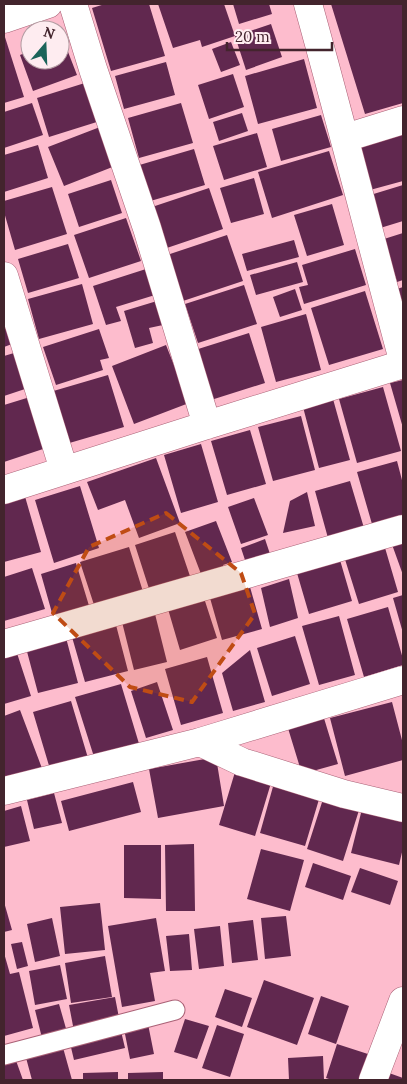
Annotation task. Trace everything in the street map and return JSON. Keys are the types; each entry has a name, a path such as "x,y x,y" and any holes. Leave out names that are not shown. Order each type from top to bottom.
{"street":[{"path":"4,19 48,4"},
{"path":"73,4 147,228 206,425"},
{"path":"4,490 403,362 308,4"},
{"path":"345,138 403,120"},
{"path":"4,276 64,470"},
{"path":"4,644 403,528"},
{"path":"4,791 200,742 403,680"},
{"path":"200,742 242,762 344,794 403,808"},
{"path":"373,1080 403,1001"}],"lane":[{"path":"4,1055 175,1010"}],"highlighted area":[{"path":"166,513 241,573 255,614 192,702 130,687 53,613 89,547"}],"building":[{"path":"105,4 149,4 165,56 111,71 92,8"},
{"path":"158,4 224,4 235,36 202,47 200,40 173,48"},
{"path":"233,4 269,4 272,14 239,24"},
{"path":"331,4 403,4 403,103 365,114"},
{"path":"271,24 282,57 246,70 235,36"},
{"path":"4,34 24,97 4,103"},
{"path":"231,42 240,65 221,72 212,49"},
{"path":"70,57 77,75 33,91 25,70 70,70"},
{"path":"304,59 317,108 258,124 245,76"},
{"path":"166,62 175,95 124,109 115,76"},
{"path":"233,74 244,107 209,119 198,85"},
{"path":"88,82 100,121 49,137 37,98"},
{"path":"32,103 43,135 4,148 4,112"},
{"path":"181,103 193,143 139,158 128,118"},
{"path":"242,113 248,131 219,141 213,122"},
{"path":"321,115 331,147 281,161 272,129"},
{"path":"100,127 115,166 64,186 48,147"},
{"path":"257,133 267,167 224,180 213,146"},
{"path":"403,133 403,181 370,190 358,145"},
{"path":"38,145 48,178 4,192 4,155"},
{"path":"194,149 205,185 147,202 136,166"},
{"path":"329,151 343,195 272,218 258,172"},
{"path":"254,178 264,214 231,223 220,188"},
{"path":"111,180 122,213 79,227 68,194"},
{"path":"403,185 403,221 377,229 367,196"},
{"path":"52,187 67,234 15,250 4,212 4,201"},
{"path":"209,188 223,229 158,251 143,210"},
{"path":"332,204 344,245 307,256 294,215"},
{"path":"126,218 141,261 89,278 74,235"},
{"path":"403,233 403,280 397,282 384,239"},
{"path":"227,235 243,281 183,301 167,255"},
{"path":"294,240 299,257 247,271 242,254"},
{"path":"68,244 79,278 28,293 18,259"},
{"path":"355,249 366,285 304,304 299,287 308,285 302,265"},
{"path":"297,262 303,282 256,295 250,275"},
{"path":"146,269 155,295 116,307 121,321 106,325 93,286"},
{"path":"82,284 93,324 39,339 28,299"},
{"path":"244,285 257,324 198,343 185,304"},
{"path":"403,287 403,307 397,289"},
{"path":"295,289 302,310 280,317 273,297"},
{"path":"365,291 383,349 329,365 311,308"},
{"path":"157,301 163,325 149,328 153,343 135,348 124,311"},
{"path":"306,314 321,370 276,382 261,327"},
{"path":"4,321 12,344 4,347"},
{"path":"99,329 109,358 100,360 103,370 56,385 43,347"},
{"path":"249,333 265,383 211,400 195,350"},
{"path":"166,345 189,403 134,424 112,366"},
{"path":"14,353 25,389 4,396 4,356"},
{"path":"108,375 124,427 66,444 50,392"},
{"path":"403,380 403,428 390,383"},
{"path":"383,387 401,451 357,463 339,399"},
{"path":"30,397 46,448 4,462 4,405"},
{"path":"333,399 350,460 319,468 303,407"},
{"path":"301,416 315,470 273,481 258,427"},
{"path":"250,430 266,484 227,495 211,441"},
{"path":"201,444 218,502 181,513 164,455"},
{"path":"156,458 180,523 139,538 125,500 98,510 87,482"},
{"path":"397,461 403,484 403,523 374,531 357,472"},
{"path":"350,481 364,528 328,538 315,491"},
{"path":"80,486 99,548 54,563 35,500"},
{"path":"307,492 315,526 283,533 290,501"},
{"path":"24,493 41,552 4,562 4,498"},
{"path":"254,498 268,535 241,544 228,507"},
{"path":"216,521 232,562 223,565 227,573 218,577 215,569 201,574 185,532"},
{"path":"175,532 193,585 152,598 135,545"},
{"path":"403,534 403,575 390,539"},
{"path":"265,539 273,563 249,572 241,548"},
{"path":"383,541 398,592 359,604 343,553"},
{"path":"129,547 145,598 97,614 80,562"},
{"path":"340,560 352,601 309,614 297,573"},
{"path":"76,563 90,609 54,620 41,574"},
{"path":"32,568 45,609 4,621 4,577"},
{"path":"289,579 298,618 270,627 261,588"},
{"path":"248,580 262,629 222,640 208,591"},
{"path":"403,595 403,633 393,598"},
{"path":"204,598 217,638 180,650 168,609"},
{"path":"388,607 403,659 403,665 364,677 347,619"},
{"path":"155,614 167,662 134,670 122,622"},
{"path":"339,616 355,675 319,685 302,626"},
{"path":"116,625 128,671 85,682 72,637"},
{"path":"65,634 78,683 38,693 25,644"},
{"path":"295,636 310,684 272,696 257,648"},
{"path":"14,644 31,696 4,704 4,648"},
{"path":"250,650 265,702 233,711 222,673"},
{"path":"207,657 223,713 181,725 165,669"},
{"path":"157,682 173,730 146,738 131,691"},
{"path":"121,684 140,747 95,760 75,697"},
{"path":"71,701 88,758 50,769 33,712"},
{"path":"392,702 403,744 403,760 345,776 330,718"},
{"path":"20,710 43,771 4,783 4,716"},
{"path":"323,715 338,764 302,774 287,725"},
{"path":"216,757 224,806 158,818 149,769"},
{"path":"235,772 271,783 255,836 219,825"},
{"path":"133,782 141,812 69,831 61,801"},
{"path":"274,783 320,796 305,846 260,833"},
{"path":"54,793 62,823 34,829 27,800"},
{"path":"324,796 360,807 343,861 307,849"},
{"path":"363,805 403,815 403,848 399,865 351,853"},
{"path":"21,806 30,841 4,847 4,811"},
{"path":"194,844 195,911 166,911 165,845"},
{"path":"124,845 161,845 161,899 124,898"},
{"path":"261,849 304,860 290,911 247,899"},
{"path":"313,863 351,876 343,900 305,887"},
{"path":"360,868 398,881 390,905 351,892"},
{"path":"4,902 12,930 4,932"},
{"path":"100,903 105,950 65,954 60,907"},
{"path":"286,916 291,956 265,959 261,918"},
{"path":"52,918 60,956 35,962 27,924"},
{"path":"156,918 165,971 150,973 155,1001 122,1007 108,926"},
{"path":"253,920 258,960 232,963 228,923"},
{"path":"220,926 224,966 199,969 194,929"},
{"path":"189,934 192,970 170,971 166,936"},
{"path":"22,942 28,966 17,969 11,944"},
{"path":"4,953 10,974 19,972 33,1028 4,1036"},
{"path":"105,956 112,997 71,1003 65,963"},
{"path":"60,965 67,999 35,1005 29,971"},
{"path":"264,980 314,998 297,1045 247,1027"},
{"path":"225,989 252,998 242,1027 215,1017"},
{"path":"321,996 349,1006 336,1044 308,1034"},
{"path":"115,997 120,1023 74,1031 69,1005"},
{"path":"59,1004 67,1032 42,1038 35,1010"},
{"path":"147,1019 154,1054 130,1059 123,1024"},
{"path":"185,1019 209,1026 197,1059 174,1052"},
{"path":"217,1025 244,1034 230,1077 202,1068"},
{"path":"120,1027 125,1048 74,1060 69,1039"},
{"path":"62,1044 72,1080 32,1080 25,1054"},
{"path":"337,1044 371,1055 363,1080 332,1080 326,1078"},
{"path":"14,1055 23,1080 4,1080 4,1058"},
{"path":"323,1056 324,1080 289,1080 288,1058"},
{"path":"118,1072 118,1080 83,1080 83,1073"},
{"path":"163,1072 163,1080 128,1080 128,1073"},
{"path":"389,1073 403,1078 403,1080 386,1080"}]}
